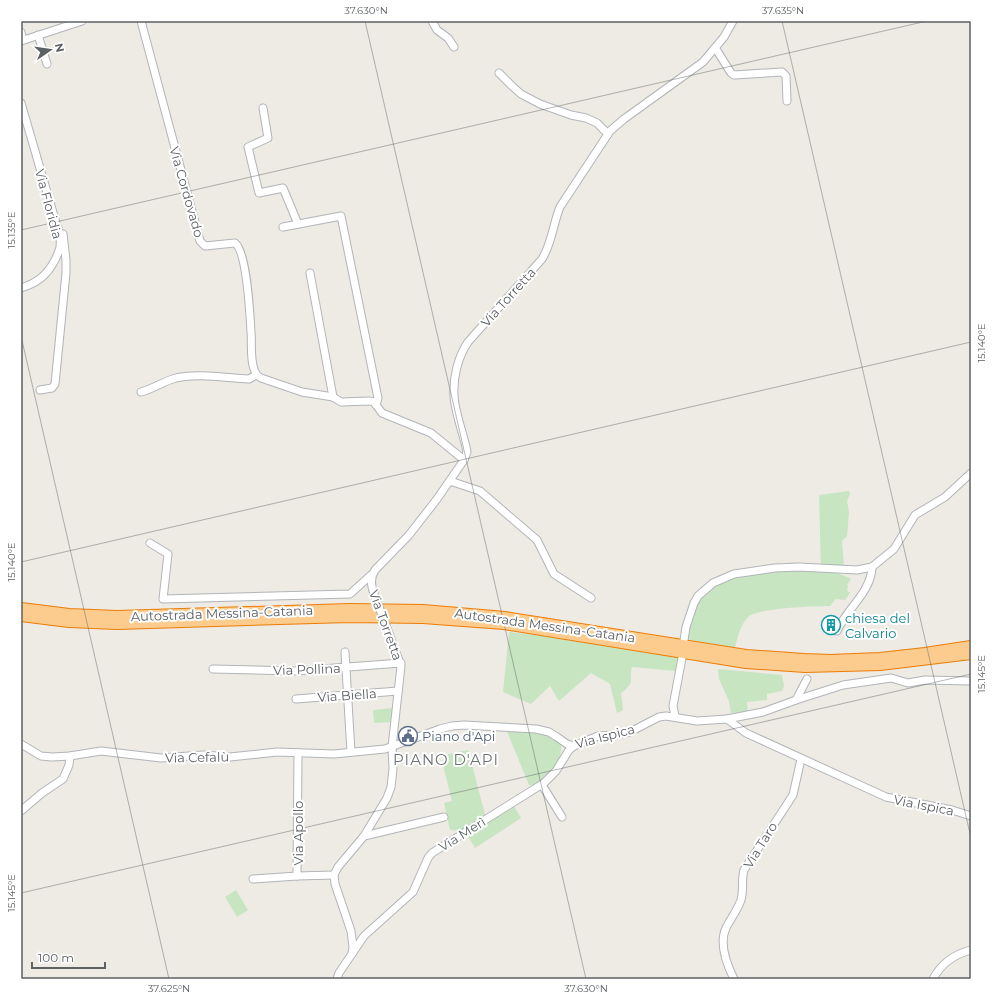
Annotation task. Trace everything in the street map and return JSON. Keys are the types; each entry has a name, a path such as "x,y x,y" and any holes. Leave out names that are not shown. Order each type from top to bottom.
{"highway":[{"name":"Autostrada Messina-Catania","path":"21,608 69,614 117,616 343,609 430,610 506,617 746,655 804,659 830,660 880,658 912,655 971,646"},
{"name":"Autostrada Messina-Catania","path":"21,616 69,622 117,624 349,617 400,617 454,620 504,624 746,663 805,667 880,666 971,654"}],"street":[{"path":"21,32 22,41 82,21"},
{"name":"Via Cordovado","path":"141,21 200,241 205,246 234,242 240,249 245,270 251,332 252,364 256,375"},
{"path":"432,21 437,30 448,38 454,47"},
{"name":"Via Torretta","path":"150,543 168,554 163,599 350,594 371,576 408,535 437,499 464,460 467,452 454,397 458,362 461,352 468,342 542,259 547,250 560,207 608,134 624,119 703,62 716,49 733,21"},
{"path":"38,35 47,64"},
{"path":"716,49 731,73 734,75 782,72 786,76 786,101"},
{"path":"499,73 521,94 540,104 571,115 586,118 597,123 608,134"},
{"name":"Via Floridia","path":"21,103 59,232 60,247 52,265 46,273 38,280 21,288"},
{"path":"263,108 268,138 248,146 259,193 283,188 298,224"},
{"path":"283,227 341,216 378,398 376,405"},
{"path":"40,390 52,388 55,384 66,273 64,238 60,224 56,223"},
{"path":"310,273 333,397"},
{"path":"141,392 173,379 186,376 250,379 256,375 302,392 333,397 341,402 370,401 376,405 382,414 431,433 464,460"},
{"path":"684,640 690,611 698,596 713,583 734,574 777,568 800,567 857,570 872,567 894,549 915,515 945,497 971,473"},
{"path":"450,481 480,491 537,540 554,574 591,598"},
{"path":"837,631 841,622 865,588 870,577 872,567"},
{"name":"Via Torretta","path":"334,875 338,867 364,836 387,798 391,787 393,769 392,747 401,663 374,594 371,584 371,576"},
{"path":"345,652 351,752"},
{"path":"675,716 673,706 682,658"},
{"name":"Via Pollina","path":"213,669 295,672 401,663"},
{"name":"Via Ispica","path":"377,750 392,747 440,729 464,725 536,729 549,732 565,743 574,746 598,736 616,735 630,732 659,717 675,716 697,721 727,719 763,712 843,684 891,678 908,683 924,680 971,681"},
{"path":"796,700 807,679"},
{"name":"Via Biella","path":"296,699 398,691"},
{"path":"666,716 673,706"},
{"name":"Via Ispica","path":"727,719 746,733 886,797 952,810 971,816"},
{"path":"565,743 565,756"},
{"path":"560,764 565,743"},
{"name":"Via Cefalù","path":"21,744 41,756 52,757 101,751 161,758 202,755 239,756 277,752 351,752 377,750"},
{"path":"565,756 574,746"},
{"name":"Via Apollo","path":"298,753 297,876 334,875"},
{"path":"21,811 42,793 63,779 69,765 70,756"},
{"name":"Via Merì","path":"337,979 364,936 414,892 428,858 432,853 542,784 551,777 565,756"},
{"name":"Via Taro","path":"734,979 729,970 725,953 724,936 726,928 736,912 740,901 743,889 742,875 744,870 793,795 800,759"},
{"path":"542,784 562,817"},
{"path":"364,836 444,817"},
{"path":"334,875 351,931 353,947 352,954"},
{"path":"253,879 297,876"},
{"path":"351,931 355,936 364,936"},
{"path":"932,979 942,966 951,959 971,950"}],"green space":[{"path":"849,491 850,494 847,501 849,512 847,536 842,541 844,567 821,567 819,495"},
{"path":"800,570 826,572 845,576 851,579 847,585 847,590 850,593 845,600 836,599 830,606 787,608 763,611 754,614 748,617 743,624 735,648 717,646 687,639 690,621 697,601 716,584 726,579 775,571"},
{"path":"509,632 620,645 680,657 676,671 632,667 629,686 621,693 623,710 617,713 610,684 591,673 559,701 550,686 531,704 503,692"},
{"path":"718,669 782,675 784,686 782,691 767,694 767,700 747,702 748,711 731,713 729,701 719,679"},
{"path":"394,708 392,722 374,723 373,710"},
{"path":"506,729 543,732 561,743 560,758 557,765 553,772 543,782 529,785"},
{"path":"468,750 486,818 463,831 450,830 444,803 452,801 442,761 448,754"},
{"path":"514,806 521,818 475,848 468,836"},
{"path":"236,890 248,910 237,917 225,897"}],"place":[{"name":"chiesa del Calvario","path":"831,625"},
{"name":"Piano d'Api","path":"408,736"}],"district":[{"name":"PIANO D'API","path":"446,760"}]}
